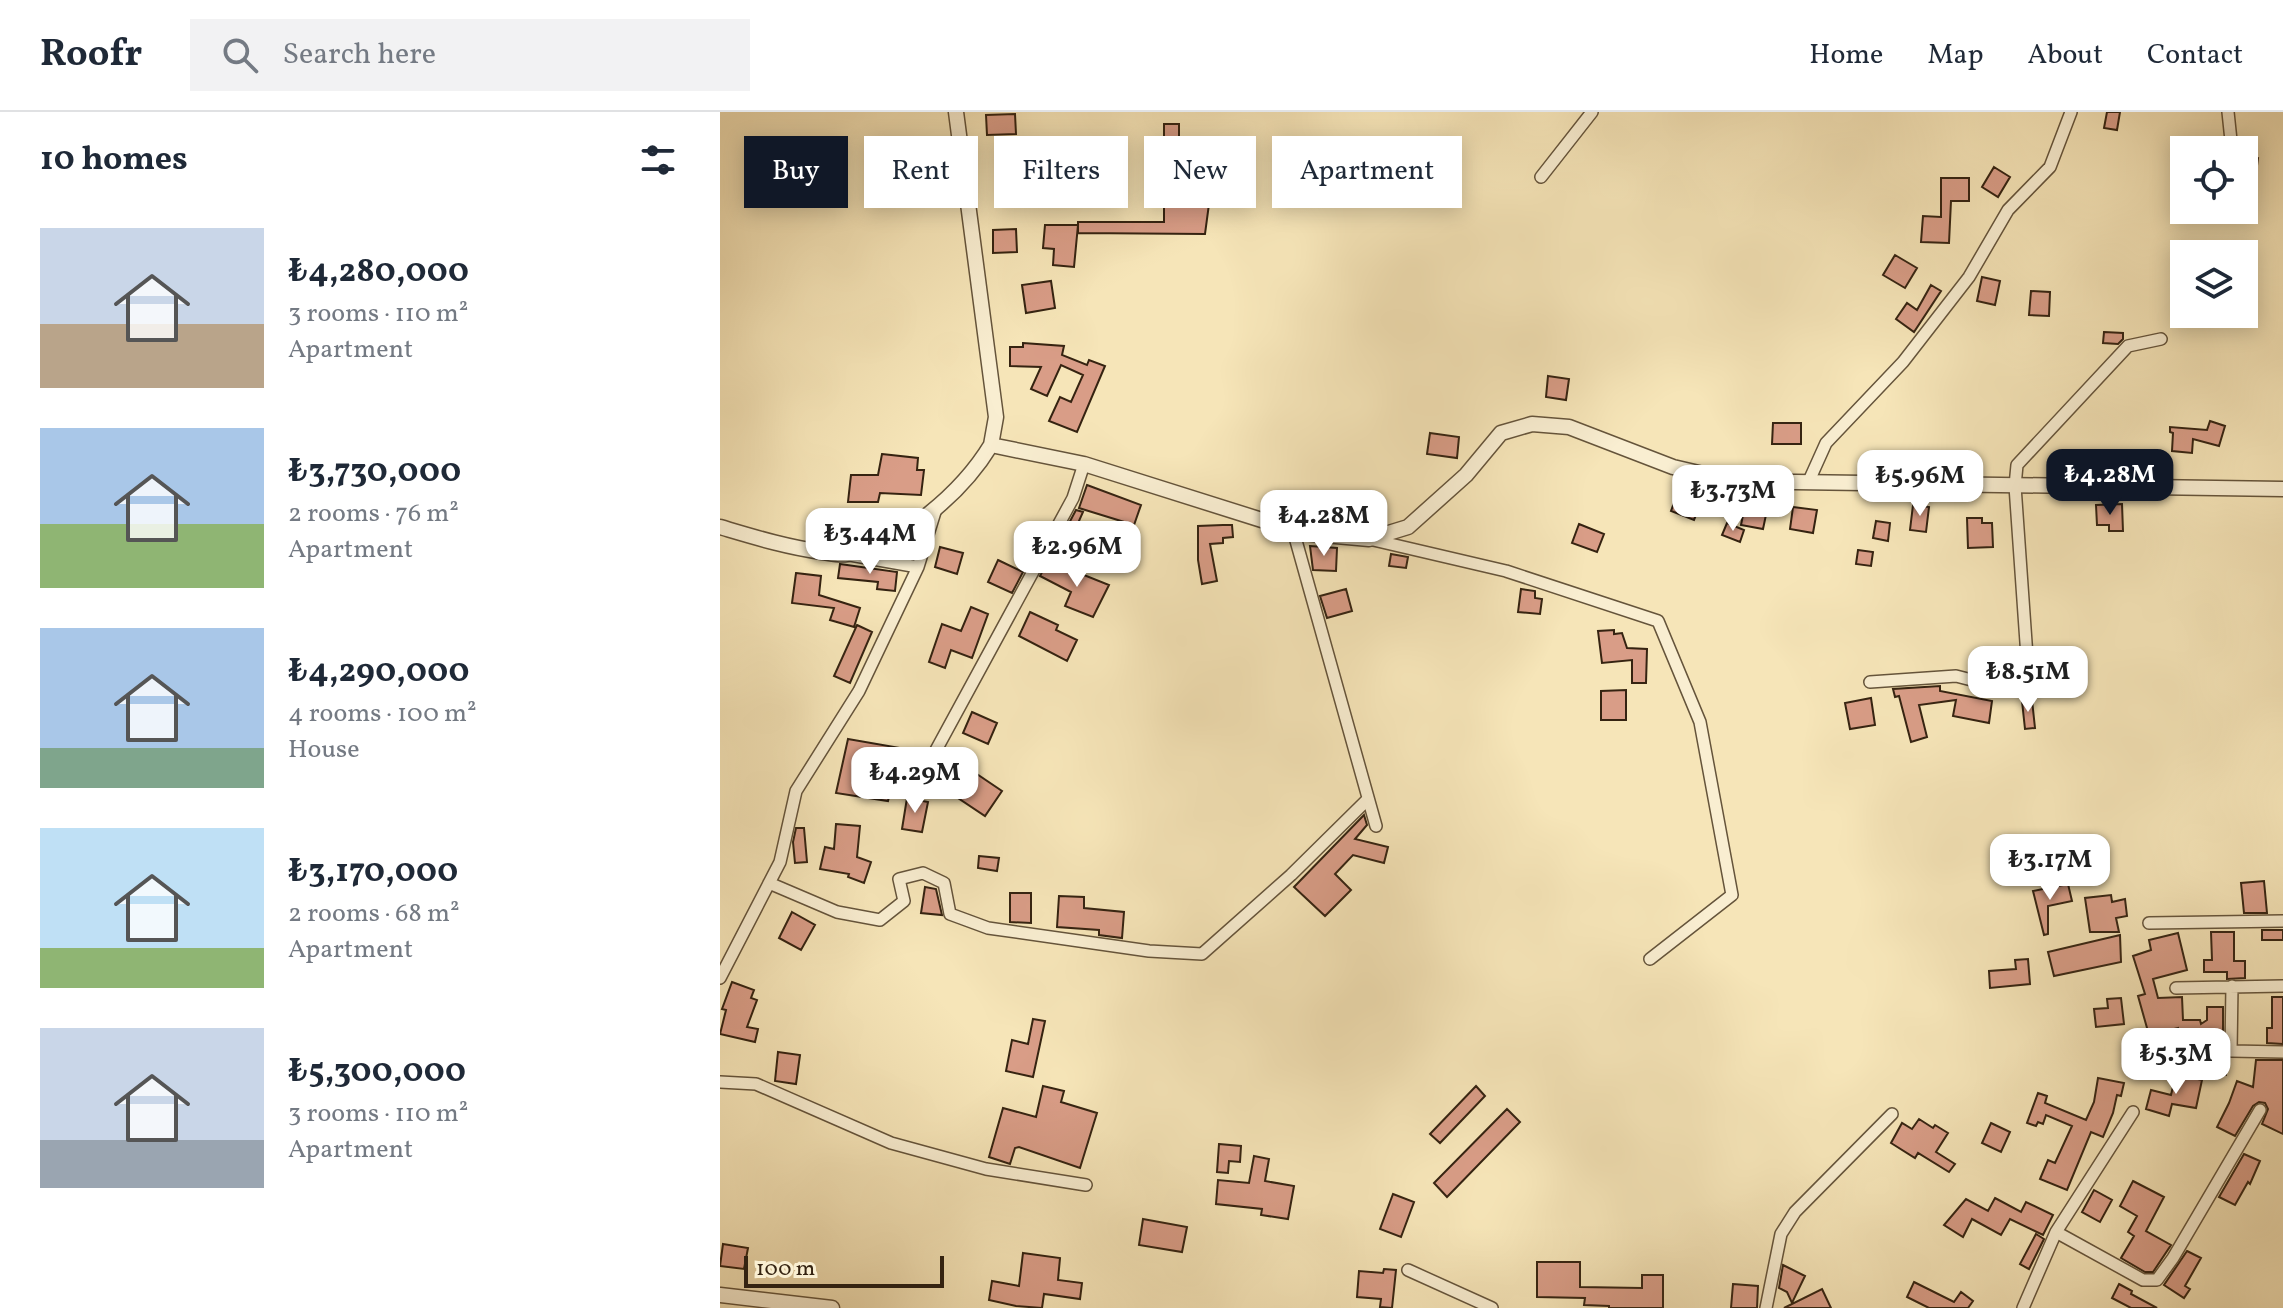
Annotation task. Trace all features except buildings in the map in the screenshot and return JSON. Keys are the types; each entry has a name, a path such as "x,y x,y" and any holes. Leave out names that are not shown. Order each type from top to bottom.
{"street":[{"path":"845,555 885,541 935,512 978,467 991,445 996,417 956,112"},
{"path":"1541,177 1592,112"},
{"path":"1808,483 1826,443 1903,362 1969,277 2008,210 2050,167 2071,112"},
{"path":"2228,112 2231,136"},
{"path":"1870,682 1956,676 2007,689 2028,671 2015,486 2017,465 2128,346 2161,339"},
{"path":"1369,539 1408,527 1466,475 1501,433 1532,424 1569,427 1673,467 1733,481 2283,489"},
{"path":"991,445 1084,464 1293,530 1369,539 1506,571 1658,621 1700,722 1732,895 1650,959"},
{"path":"916,787 1073,498 1084,464"},
{"path":"720,978 780,862 796,791 859,691 918,567 935,512"},
{"path":"720,527 780,546 918,567"},
{"path":"1293,530 1376,826"},
{"path":"769,883 837,912 880,920 904,901 899,879 923,873 944,883 950,914 988,928 1149,951 1202,954 1291,875 1368,799"},
{"path":"2149,923 2283,921"},
{"path":"2232,986 2231,1051 2283,1052"},
{"path":"2176,988 2283,986"},
{"path":"720,1082 756,1084 904,1147 986,1169 1086,1185"},
{"path":"2056,1232 2143,1280 2157,1280 2260,1110"},
{"path":"2023,1308 2056,1232 2133,1112"},
{"path":"1766,1308 1781,1234 1795,1212 1892,1114"},
{"path":"1408,1270 1492,1308"},
{"path":"720,1295 832,1308"}]}
